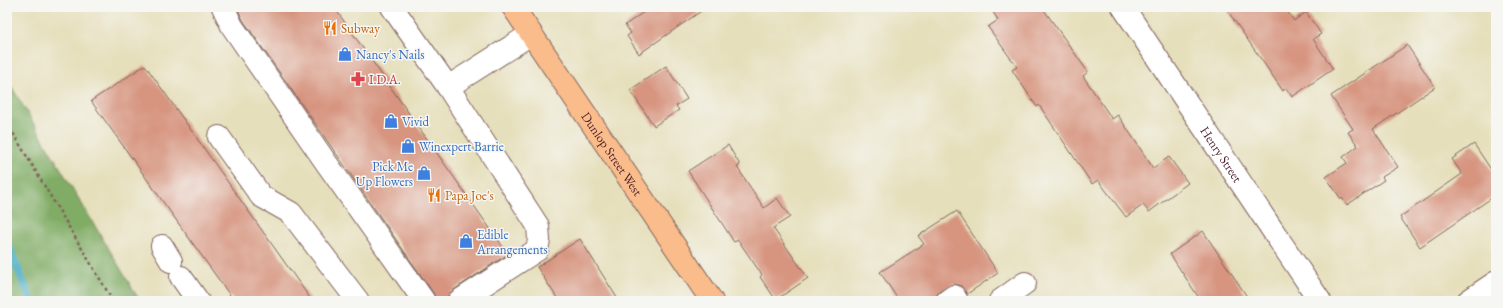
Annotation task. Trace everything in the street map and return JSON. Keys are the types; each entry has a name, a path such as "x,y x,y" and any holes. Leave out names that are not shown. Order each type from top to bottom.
{"main road":[{"name":"Dunlop Street West","path":"513,7 712,301"}],"street":[{"path":"223,7 232,26 424,301"},
{"path":"392,7 448,87 538,226 539,240 536,250 459,301"},
{"name":"Henry Street","path":"1123,7 1320,301"},
{"path":"448,87 531,34"},
{"path":"219,137 260,196 290,213 358,301"},
{"path":"171,261 198,301"},
{"path":"1468,301 1496,282"},
{"path":"1000,301 1025,283"},
{"path":"947,301 954,296 957,301"}],"path":[{"path":"7,123 113,301"}],"green space":[{"path":"7,79 140,301 7,301"}],"building":[{"path":"237,7 334,7 508,254 452,291 442,301 436,301 434,294 243,20"},
{"path":"651,7 707,7 639,54 627,36 631,33 625,25"},
{"path":"990,7 1042,7 1088,72 1083,76 1112,119 1118,115 1153,168 1169,157 1188,183 1149,212 1143,205 1126,217 1098,180 1092,184 1039,105 1037,107 1012,70 1017,67 988,27 998,20"},
{"path":"1225,7 1284,7 1294,21 1306,12 1321,34 1313,39 1333,69 1292,97 1286,88 1283,91"},
{"path":"1407,45 1435,87 1373,129 1398,167 1382,177 1384,180 1347,205 1326,177 1347,163 1343,157 1358,146 1348,132 1353,129 1331,96"},
{"path":"145,65 312,301 234,301 91,101"},
{"path":"666,66 687,99 676,106 679,110 654,126 630,90"},
{"path":"1474,144 1496,177 1496,195 1420,247 1400,217 1462,174 1452,159"},
{"path":"728,145 740,165 737,167 764,208 777,198 790,217 773,228 808,278 776,300 760,277 762,275 738,240 734,242 688,171"},
{"path":"957,211 998,273 967,294 960,285 953,284 940,291 930,301 899,301 880,272 924,244 918,236"},
{"path":"1203,231 1250,301 1201,301 1170,254"},
{"path":"580,239 619,301 559,301 537,267"}],"waterway":[{"path":"7,242 31,301"}],"place":[{"name":"Subway","path":"330,28"},
{"name":"Nancy's Nails","path":"345,54"},
{"name":"I.D.A.","path":"358,79"},
{"name":"Vivid","path":"391,121"},
{"name":"Winexpert Barrie","path":"408,146"},
{"name":"Pick Me Up Flowers","path":"424,173"},
{"name":"Papa Joe's","path":"434,195"},
{"name":"Edible Arrangements","path":"466,241"}]}
